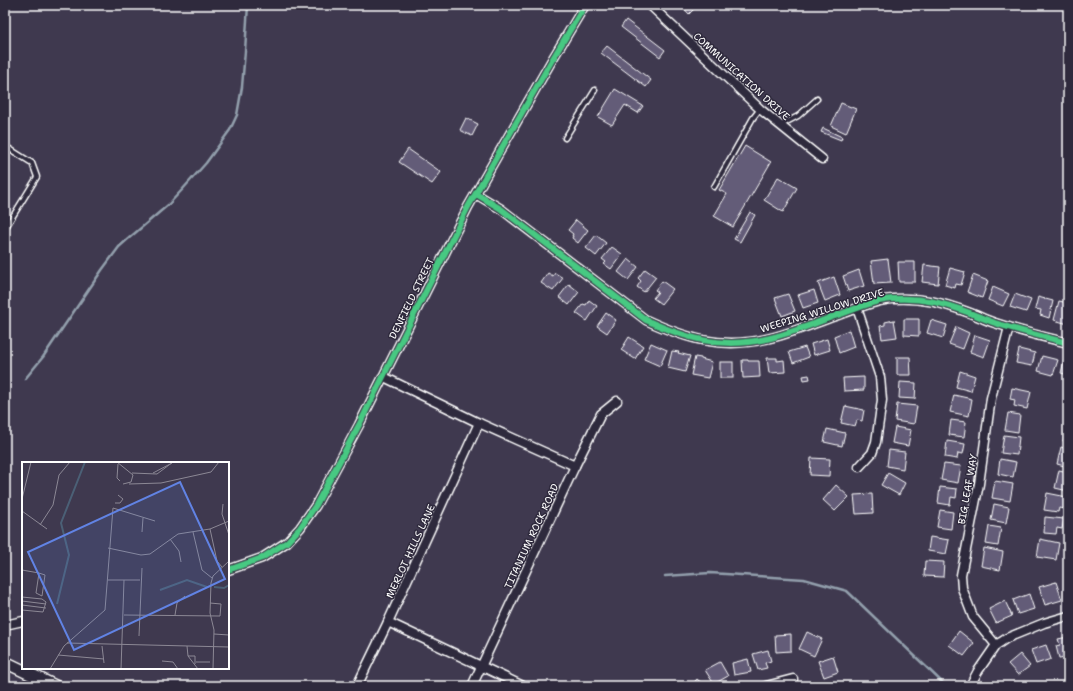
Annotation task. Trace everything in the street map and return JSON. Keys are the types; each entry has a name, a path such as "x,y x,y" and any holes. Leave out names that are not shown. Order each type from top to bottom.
{"street":[{"name":"DENFIELD STREET","path":"229,570 262,558 286,542 300,528 316,505 384,378 417,309 476,194 540,80 585,5"},
{"name":"COMMUNICATION DRIVE","path":"650,5 760,109 822,160"},
{"name":"WEEPING WILLOW DRIVE","path":"476,194 501,208 646,320 685,336 720,343 759,340 787,333 870,304 892,299 917,298 947,305 993,322 1068,343"},
{"path":"857,308 880,377 882,400 876,442 872,453 859,467"},
{"name":"BIG LEAF WAY","path":"996,645 973,617 962,588 961,575 979,484 991,398 1009,327"},
{"path":"384,378 575,466"},
{"name":"TITANIUM ROCK ROAD","path":"472,686 575,466 601,414 617,401"},
{"name":"MERLOT HILLS LANE","path":"357,686 480,423"},
{"path":"970,686 978,671 996,645 1014,635 1044,623 1068,616"},
{"path":"5,625 22,620"},
{"path":"388,622 523,686"},
{"path":"5,662 55,686"},
{"path":"766,686 793,679"}],"lane":[{"path":"565,138 595,90"},
{"path":"780,125 798,116 817,99"},
{"path":"714,187 752,118 760,109"},
{"path":"5,146 32,163 37,177 5,229"}],"building":[{"path":"681,5 698,5 689,14"},
{"path":"626,20 665,50 660,57 621,27"},
{"path":"607,46 651,80 646,87 601,53"},
{"path":"615,89 643,106 638,113 625,105 612,125 598,117"},
{"path":"841,103 856,109 846,133 831,126"},
{"path":"466,118 478,124 472,136 460,130"},
{"path":"823,128 842,137 841,140 821,132"},
{"path":"745,146 771,162 733,227 714,216 727,194 719,190"},
{"path":"408,149 441,172 432,184 399,162"},
{"path":"778,177 797,188 783,212 764,200"},
{"path":"750,212 755,215 740,242 734,239"},
{"path":"576,220 588,230 578,243 572,238 573,234 568,230"},
{"path":"596,235 606,243 596,256 586,248"},
{"path":"612,247 622,254 611,269 604,264 606,262 602,259"},
{"path":"628,259 638,267 628,280 618,272"},
{"path":"888,259 891,283 874,284 871,261"},
{"path":"898,262 915,262 915,282 899,282"},
{"path":"924,265 940,267 938,284 922,282"},
{"path":"950,268 965,272 961,285 956,284 955,288 945,285"},
{"path":"645,269 656,277 644,292 637,287 641,281 638,278"},
{"path":"859,270 864,286 848,291 843,276"},
{"path":"548,273 553,276 555,273 563,278 553,291 541,283"},
{"path":"973,275 988,281 982,298 967,292"},
{"path":"834,277 840,295 825,301 818,283"},
{"path":"662,281 673,289 661,304 653,298 658,292 655,290"},
{"path":"569,284 579,292 569,305 559,297"},
{"path":"993,287 1009,294 1003,306 988,300"},
{"path":"814,290 818,303 803,308 798,295"},
{"path":"788,294 795,311 782,316 775,298"},
{"path":"1015,294 1031,300 1026,312 1010,307"},
{"path":"1038,297 1053,301 1049,318 1040,315 1041,310 1035,309"},
{"path":"589,300 597,306 587,321 576,313 583,304 586,305"},
{"path":"1059,301 1068,303 1068,324 1054,320"},
{"path":"606,313 616,320 607,333 597,326"},
{"path":"904,319 919,319 919,336 904,335"},
{"path":"894,320 897,337 882,339 880,326 885,325 885,322"},
{"path":"931,320 947,325 943,338 927,333"},
{"path":"956,327 969,333 963,349 949,344"},
{"path":"849,330 854,347 839,353 834,336"},
{"path":"975,335 990,340 984,357 970,352"},
{"path":"629,337 643,346 635,359 621,350"},
{"path":"827,339 830,350 814,355 811,344"},
{"path":"651,343 667,350 660,366 644,359"},
{"path":"805,347 809,357 793,363 789,352"},
{"path":"1019,349 1035,353 1032,366 1016,363"},
{"path":"672,351 690,356 685,372 668,368"},
{"path":"1042,356 1058,360 1053,375 1038,371"},
{"path":"695,357 712,362 708,378 691,375"},
{"path":"897,357 910,357 911,375 897,375"},
{"path":"767,358 777,358 777,361 784,360 785,372 769,373"},
{"path":"742,360 759,361 760,377 743,378"},
{"path":"1064,361 1068,362 1068,375 1061,373"},
{"path":"720,362 733,362 733,378 720,378"},
{"path":"960,371 975,376 971,391 956,387"},
{"path":"809,375 810,379 804,380 803,376"},
{"path":"864,377 864,390 844,391 843,378"},
{"path":"900,382 916,383 915,399 899,398"},
{"path":"1012,388 1031,392 1027,409 1014,406 1015,400 1010,399"},
{"path":"954,395 972,399 969,416 950,412"},
{"path":"897,404 917,406 914,424 895,421"},
{"path":"845,406 864,410 862,421 857,420 855,426 841,423"},
{"path":"1008,413 1020,415 1018,432 1005,430"},
{"path":"951,420 966,422 964,437 949,435"},
{"path":"1068,425 1068,442 1063,441"},
{"path":"895,427 911,430 908,446 892,443"},
{"path":"827,429 845,433 842,446 824,442"},
{"path":"1004,435 1019,437 1017,455 1001,453"},
{"path":"947,441 965,444 963,454 958,453 957,459 945,457"},
{"path":"1061,447 1068,449 1068,467 1057,464"},
{"path":"889,450 905,452 903,469 887,466"},
{"path":"811,458 830,459 829,476 810,475"},
{"path":"1000,459 1016,462 1013,477 998,474"},
{"path":"944,464 961,466 958,483 941,480"},
{"path":"1059,470 1068,472 1068,491 1055,488"},
{"path":"888,473 905,483 899,495 881,485"},
{"path":"995,481 1013,484 1010,501 992,498"},
{"path":"836,485 849,497 835,511 823,500"},
{"path":"940,487 957,489 956,498 951,497 950,505 938,503"},
{"path":"1047,493 1067,497 1065,509 1059,508 1058,512 1044,510"},
{"path":"872,494 873,513 856,514 854,495"},
{"path":"994,504 1009,507 1006,523 991,520"},
{"path":"940,510 953,512 951,529 937,527"},
{"path":"1045,517 1064,519 1062,529 1057,528 1056,534 1044,533"},
{"path":"989,526 1001,528 998,546 986,544"},
{"path":"930,537 949,540 946,554 928,551"},
{"path":"1040,539 1059,543 1056,560 1037,557"},
{"path":"984,548 1003,552 1000,570 981,566"},
{"path":"925,561 944,562 943,577 924,576"},
{"path":"1056,582 1062,600 1045,605 1039,587"},
{"path":"5,585 11,600 5,602"},
{"path":"1029,594 1034,609 1018,614 1013,600"},
{"path":"1005,601 1012,616 996,623 989,609"},
{"path":"959,631 974,643 964,656 949,645"},
{"path":"807,632 822,639 814,656 799,649"},
{"path":"791,634 791,651 776,652 775,635"},
{"path":"1068,637 1068,657 1059,658 1056,646 1060,645 1058,639"},
{"path":"1046,645 1051,659 1036,664 1031,650"},
{"path":"768,650 771,661 765,663 767,668 758,670 753,654"},
{"path":"1020,654 1030,666 1018,675 1008,664"},
{"path":"833,656 838,672 824,677 818,661"},
{"path":"748,659 751,672 734,675 732,663"},
{"path":"720,662 728,676 714,684 705,670"},
{"path":"697,679 705,686 691,686"}],"waterway":[{"path":"25,379 43,357 119,247 168,205 206,163 230,130 237,115 242,87 248,5"},
{"path":"665,576 710,573 804,579 847,591 946,686"}],"cycle path":[{"path":"229,570 262,558 287,542 300,528 316,505 359,425 468,207 585,5"},
{"path":"476,194 501,209 646,320 690,337 719,342 750,342 792,332 871,303 886,300 913,299 960,309 1004,326 1068,343"}]}
